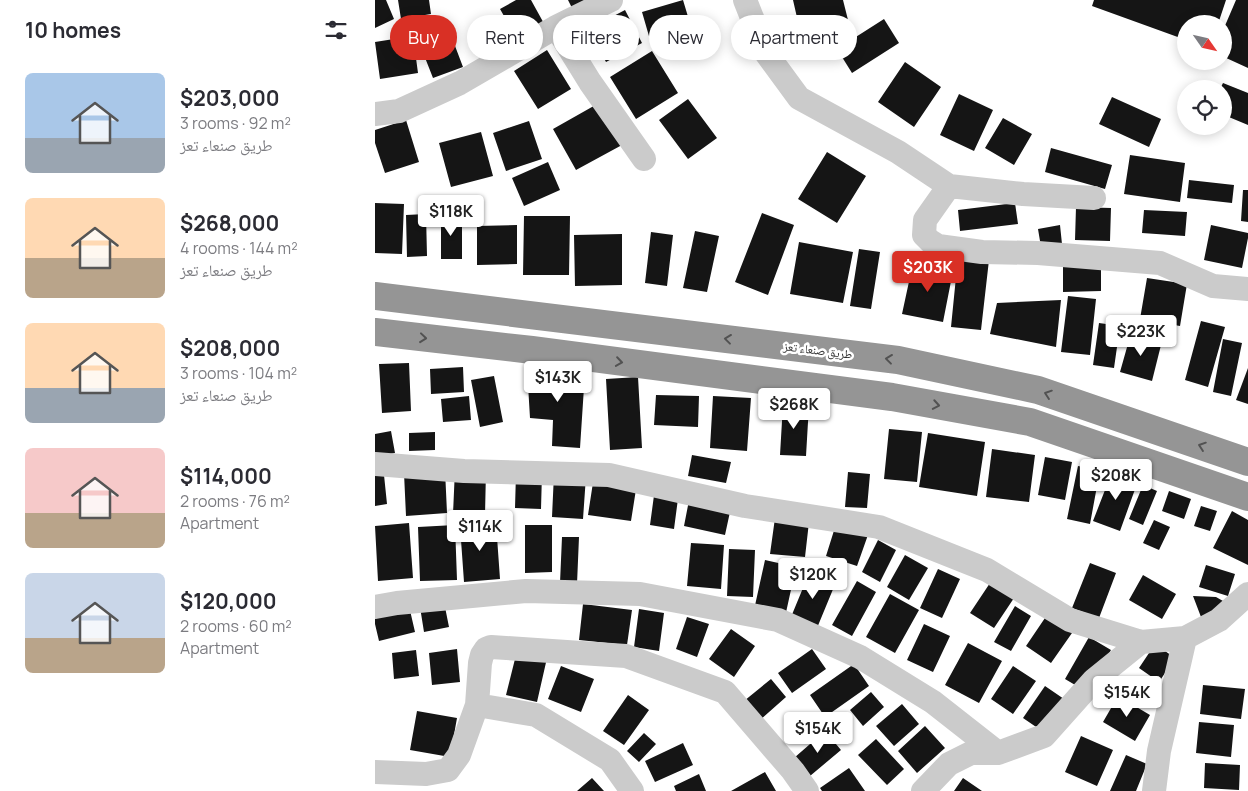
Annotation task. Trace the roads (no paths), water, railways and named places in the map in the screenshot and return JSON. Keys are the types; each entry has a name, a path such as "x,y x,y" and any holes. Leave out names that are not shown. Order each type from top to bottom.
{"highway":[{"name":"طريق صنعاء تعز","path":"375,296 899,360 1038,390 1248,462"},
{"path":"532,350 533,315"},
{"path":"375,332 532,350 893,397 1030,422 1248,497"}],"street":[{"path":"580,15 611,0"},
{"path":"745,0 766,53 799,98 898,152 949,186 1023,194 1094,198"},
{"path":"375,114 399,110 460,83 553,29"},
{"path":"576,60 644,159"},
{"path":"949,186 925,220 924,235 938,246 982,252 1038,252 1160,263 1213,286 1248,289"},
{"path":"375,464 464,471 609,475 745,506 879,527 987,570 1070,620 1141,642 1185,638 1219,620 1248,594"},
{"path":"375,607 397,603 526,591 640,594 778,620 860,657 933,702 999,752"},
{"path":"1154,791 1159,752 1185,638"},
{"path":"923,791 949,764 971,753 999,752 1044,736 1094,680 1141,642"},
{"path":"375,772 426,774 448,770 459,755 477,705 480,663 482,655 491,646 626,656 725,692 793,771 807,791"},
{"path":"477,705 536,715 610,760 631,791"}]}
